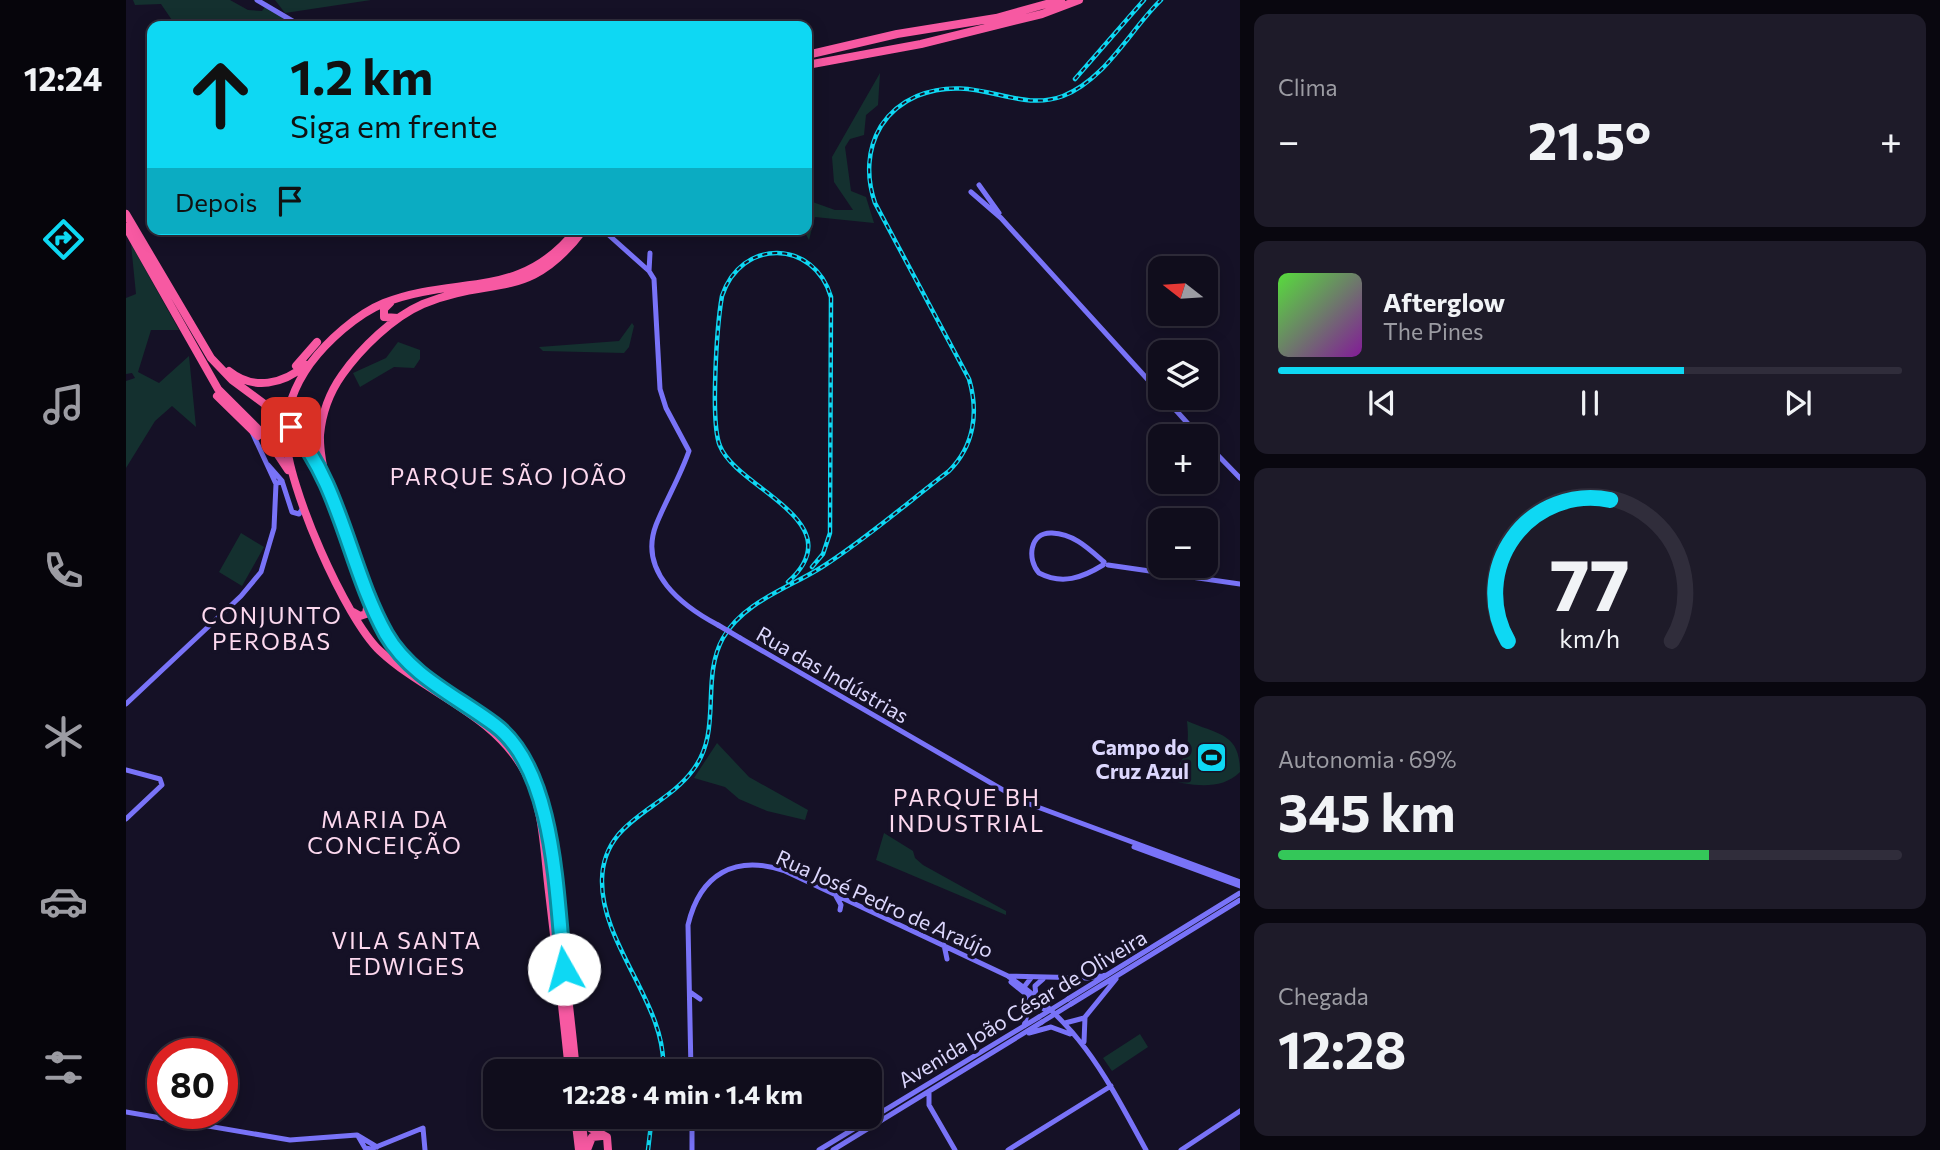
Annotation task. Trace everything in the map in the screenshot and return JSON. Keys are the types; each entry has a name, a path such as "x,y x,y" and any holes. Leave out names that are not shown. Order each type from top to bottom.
{"highway":[{"path":"812,54 921,30 994,18 1061,0"},
{"path":"812,64 921,44 1042,14 1079,0"},
{"path":"921,30 927,38 921,44"},
{"path":"835,47 833,56 840,61"},
{"path":"126,215 198,337 223,373 285,414"},
{"path":"126,227 218,389 281,457 297,485"},
{"path":"198,337 220,363 241,379 264,384 290,377 361,317 396,300 500,281 531,271 552,256 571,235"},
{"path":"396,300 384,309 384,317 394,320 438,300 513,285 556,261 579,235"},
{"path":"327,489 320,435 334,387 348,366 404,315"},
{"path":"220,363 248,377 274,377 294,368 313,350 317,342"},
{"path":"316,356 300,381 285,414 287,450 304,505 359,628 379,651 497,734 513,750 526,773 534,792 540,822 568,1059"},
{"path":"201,362 209,386 262,445 281,457"},
{"path":"291,427 308,449 327,489 366,593 389,638 403,657 505,732 532,769 546,821 575,1059"},
{"path":"348,607 356,615 366,614 369,605 366,593"},
{"path":"577,1129 581,1149"},
{"path":"581,1149 582,1129"},
{"path":"592,1129 607,1137 607,1150"},
{"path":"581,1149 596,1135 606,1140 607,1150"}],"street":[{"path":"257,0 292,21"},
{"path":"979,185 984,187 1001,218"},
{"path":"971,192 1001,218 1148,380"},
{"path":"608,235 649,271"},
{"path":"649,271 650,253"},
{"name":"Rua das Indústrias","path":"649,271 657,287 660,389 666,408 687,447 686,458 656,526 653,554 672,594 691,610 1024,802 1240,884"},
{"path":"1176,410 1188,424"},
{"path":"262,445 267,464 292,512 299,514 304,505"},
{"path":"1218,455 1240,478"},
{"path":"126,703 257,579 266,561 279,483"},
{"path":"1107,564 1077,579 1062,580 1039,573 1031,560 1030,551 1040,537 1053,533 1077,539 1107,564 1240,584"},
{"path":"126,818 156,794 162,785 160,779 127,769"},
{"name":"Rua José Pedro de Araújo","path":"691,1059 688,926 706,885 722,872 743,864 763,864 834,894 942,943 1005,976 1045,979 1107,975"},
{"name":"Avenida João César de Oliveira","path":"1070,1001 1088,986 1119,971 1240,893"},
{"path":"834,894 839,900 840,910"},
{"name":"Avenida João César de Oliveira","path":"819,1150 1240,900"},
{"path":"942,943 947,950 947,959"},
{"path":"1084,1043 1082,1030 1085,1017 1119,971"},
{"path":"1005,976 1036,996 1084,1043 1146,1150"},
{"path":"1024,1026 1028,1010 1025,990 1031,978"},
{"path":"1087,978 1088,986"},
{"path":"1036,996 1035,986 1045,979"},
{"path":"1025,990 1091,1056"},
{"path":"690,992 699,999"},
{"path":"1050,1014 1066,1024"},
{"path":"1066,1024 1085,1017"},
{"name":"Avenida João César de Oliveira","path":"833,1150 1020,1036 1040,1019"},
{"path":"1020,1036 1051,1027 1070,1034"},
{"path":"1008,1150 1111,1086"},
{"path":"929,1092 929,1105 955,1150"},
{"path":"908,1104 922,1102 929,1105"},
{"path":"1181,1150 1240,1111"},
{"path":"126,1112 290,1140 357,1135 365,1147 377,1147 423,1128 425,1150"},
{"path":"692,1129 692,1150"}],"green space":[{"path":"133,0 230,0 248,10 262,11 265,7 284,18 280,21 173,21 161,4 135,5"},
{"path":"275,0 371,0 285,13"},
{"path":"880,73 878,105 866,115 864,135 850,139 845,147 851,191 866,197 874,223 815,217 812,228 812,202 835,210 853,210 834,182 832,157"},
{"path":"131,244 179,330 151,330 138,372 159,383 189,356 196,427 172,406 155,421 126,468 126,381 135,378 132,373 126,374 126,298 136,294"},
{"path":"632,323 634,326 629,347 624,353 543,351 539,347 619,341"},
{"path":"398,342 420,350 420,359 414,368 394,367 360,387 353,373 386,358"},
{"path":"241,533 264,547 242,586 219,572"},
{"path":"1187,721 1218,733 1232,742 1239,759 1240,772 1214,785 1194,785 1164,779 1177,767 1185,754"},
{"path":"717,743 749,777 808,810 805,820 767,811 739,799 725,787 694,778"},
{"path":"884,833 913,851 915,858 923,865 1006,911 1006,915 876,860"},
{"path":"1140,1034 1148,1047 1112,1071 1103,1058"}],"railway":[{"path":"1075,79 1144,0"},
{"path":"662,1059 655,1023 612,929 605,904 602,880 605,859 612,843 623,829 681,784 702,755 710,722 716,654 732,625 754,605 822,567 854,545 949,471 964,451 972,428 974,404 969,379 875,203 869,163 876,135 888,116 902,104 938,90 958,88 1028,100 1063,96 1078,88 1105,66 1161,0"},
{"path":"788,582 805,561 808,541 800,524 786,508 731,462 720,446 715,417 718,328 722,296 731,277 745,264 760,256 777,253 794,256 809,264 822,278 831,297 830,533 823,554 812,567"},
{"path":"648,1150 650,1129"}],"place":[{"name":"Campo do Cruz Azul","path":"1212,758"}],"district":[{"name":"PARQUE SÃO JOÃO","path":"509,476"},
{"name":"CONJUNTO PEROBAS","path":"272,628"},
{"name":"PARQUE BH INDUSTRIAL","path":"967,810"},
{"name":"MARIA DA CONCEIÇÃO","path":"385,832"},
{"name":"VILA SANTA EDWIGES","path":"407,953"}],"route":[{"path":"291,427 317,465 366,593 395,648 410,664 505,732 532,769 540,789 546,821 564,969"}]}
